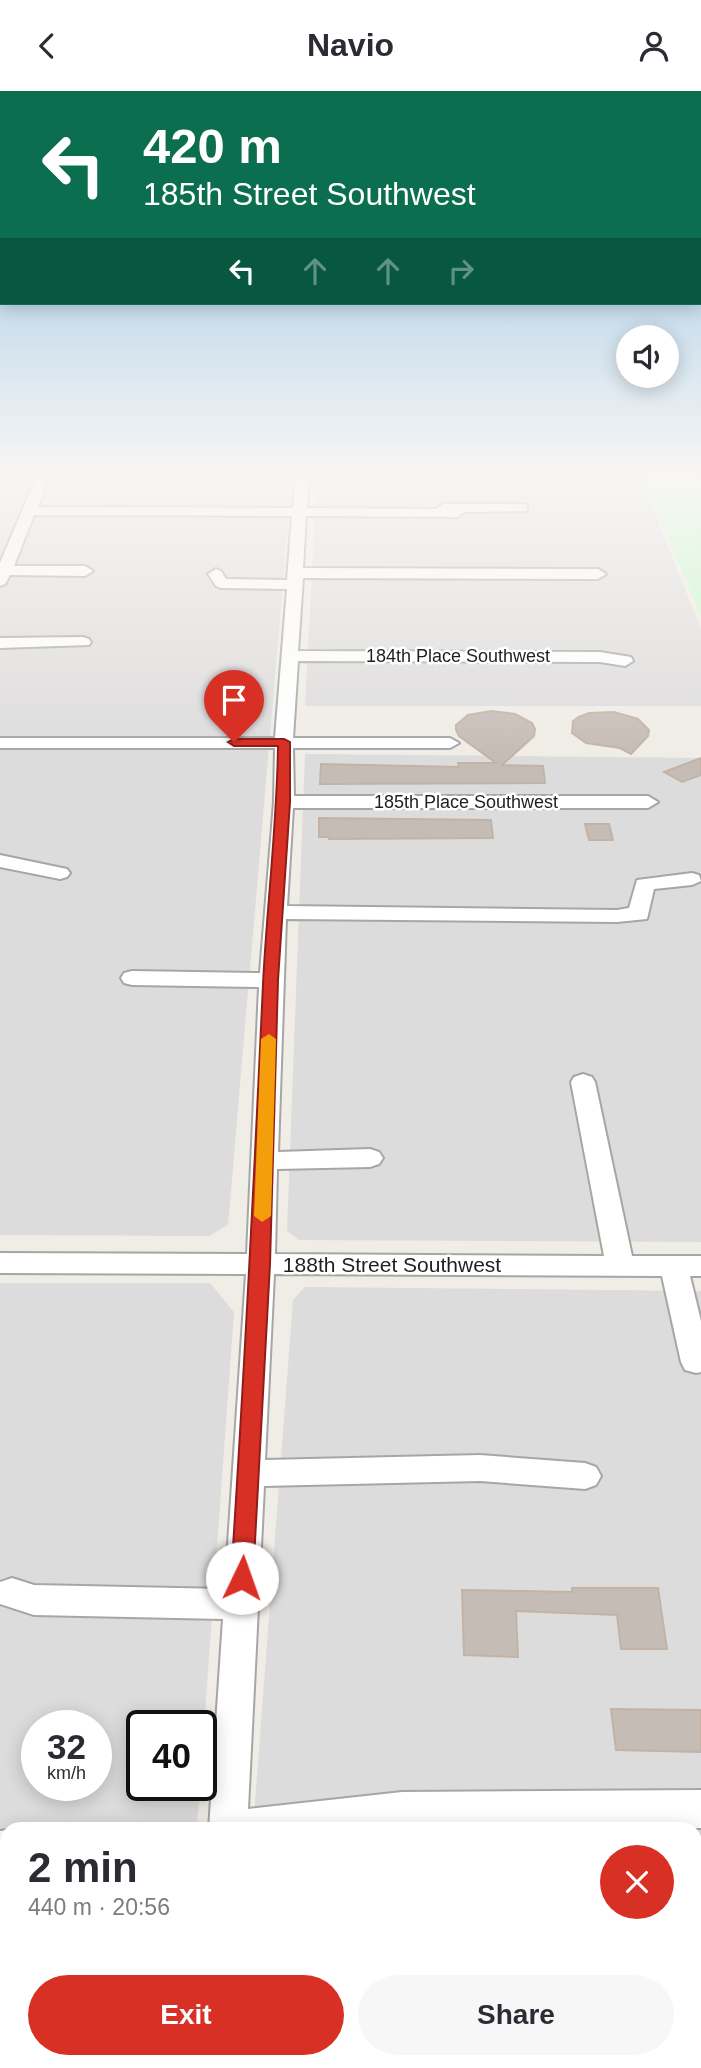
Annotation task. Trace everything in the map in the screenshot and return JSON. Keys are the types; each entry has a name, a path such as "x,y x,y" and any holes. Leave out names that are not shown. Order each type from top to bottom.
{"street":[{"path":"228,1822 261,1264 271,980 284,802 284,742 296,570"},
{"path":"2,575 85,571"},
{"path":"216,574 221,583 295,579 598,575"},
{"path":"0,643 83,642"},
{"name":"184th Place Southwest","path":"290,656 600,657 625,661"},
{"path":"105,743 111,720"},
{"path":"0,743 450,743"},
{"name":"185th Place Southwest","path":"284,802 648,802"},
{"path":"0,861 60,873"},
{"path":"276,912 617,916 639,914 644,884 692,879"},
{"path":"132,978 271,980"},
{"path":"583,1082 620,1266"},
{"path":"264,1161 370,1158"},
{"name":"188th Street Southwest","path":"0,1263 687,1266"},
{"path":"687,1266 696,1362"},
{"path":"248,1473 480,1468 585,1476"},
{"path":"12,1593 34,1600 241,1604"},
{"path":"305,1822 402,1811 701,1809"}],"shaded area":[{"path":"0,570 284,570 228,1225 209,1236 0,1235"},
{"path":"312,570 678,570 701,629 701,706 305,706"},
{"path":"305,754 701,758 701,1242 299,1240 287,1231"},
{"path":"0,1283 210,1283 234,1312 205,1710 126,1710 126,1801 199,1801 197,1822 0,1822"},
{"path":"305,1287 701,1291 701,1822 254,1822 293,1300"}],"green space":[{"path":"681,570 701,570 701,616"}],"building":[{"path":"491,711 515,714 532,723 534,736 502,765 543,766 545,783 320,784 321,764 459,767 458,763 496,763 459,736 456,730 456,725 468,715"},
{"path":"614,712 638,719 649,730 648,736 631,754 620,748 586,743 572,733 573,721 579,717 589,713"},
{"path":"701,758 701,775 682,782 664,772"},
{"path":"319,818 491,820 493,838 329,839 319,837"},
{"path":"585,824 609,824 613,840 589,840"},
{"path":"572,1588 658,1588 667,1649 621,1649 617,1615 516,1611 518,1657 464,1655 462,1590 572,1592"},
{"path":"611,1709 701,1710 701,1752 616,1750"}],"slow traffic":[{"path":"262,1216 269,1039"}],"route":[{"path":"234,742 284,742 284,802 271,980 261,1264 242,1578"}]}
